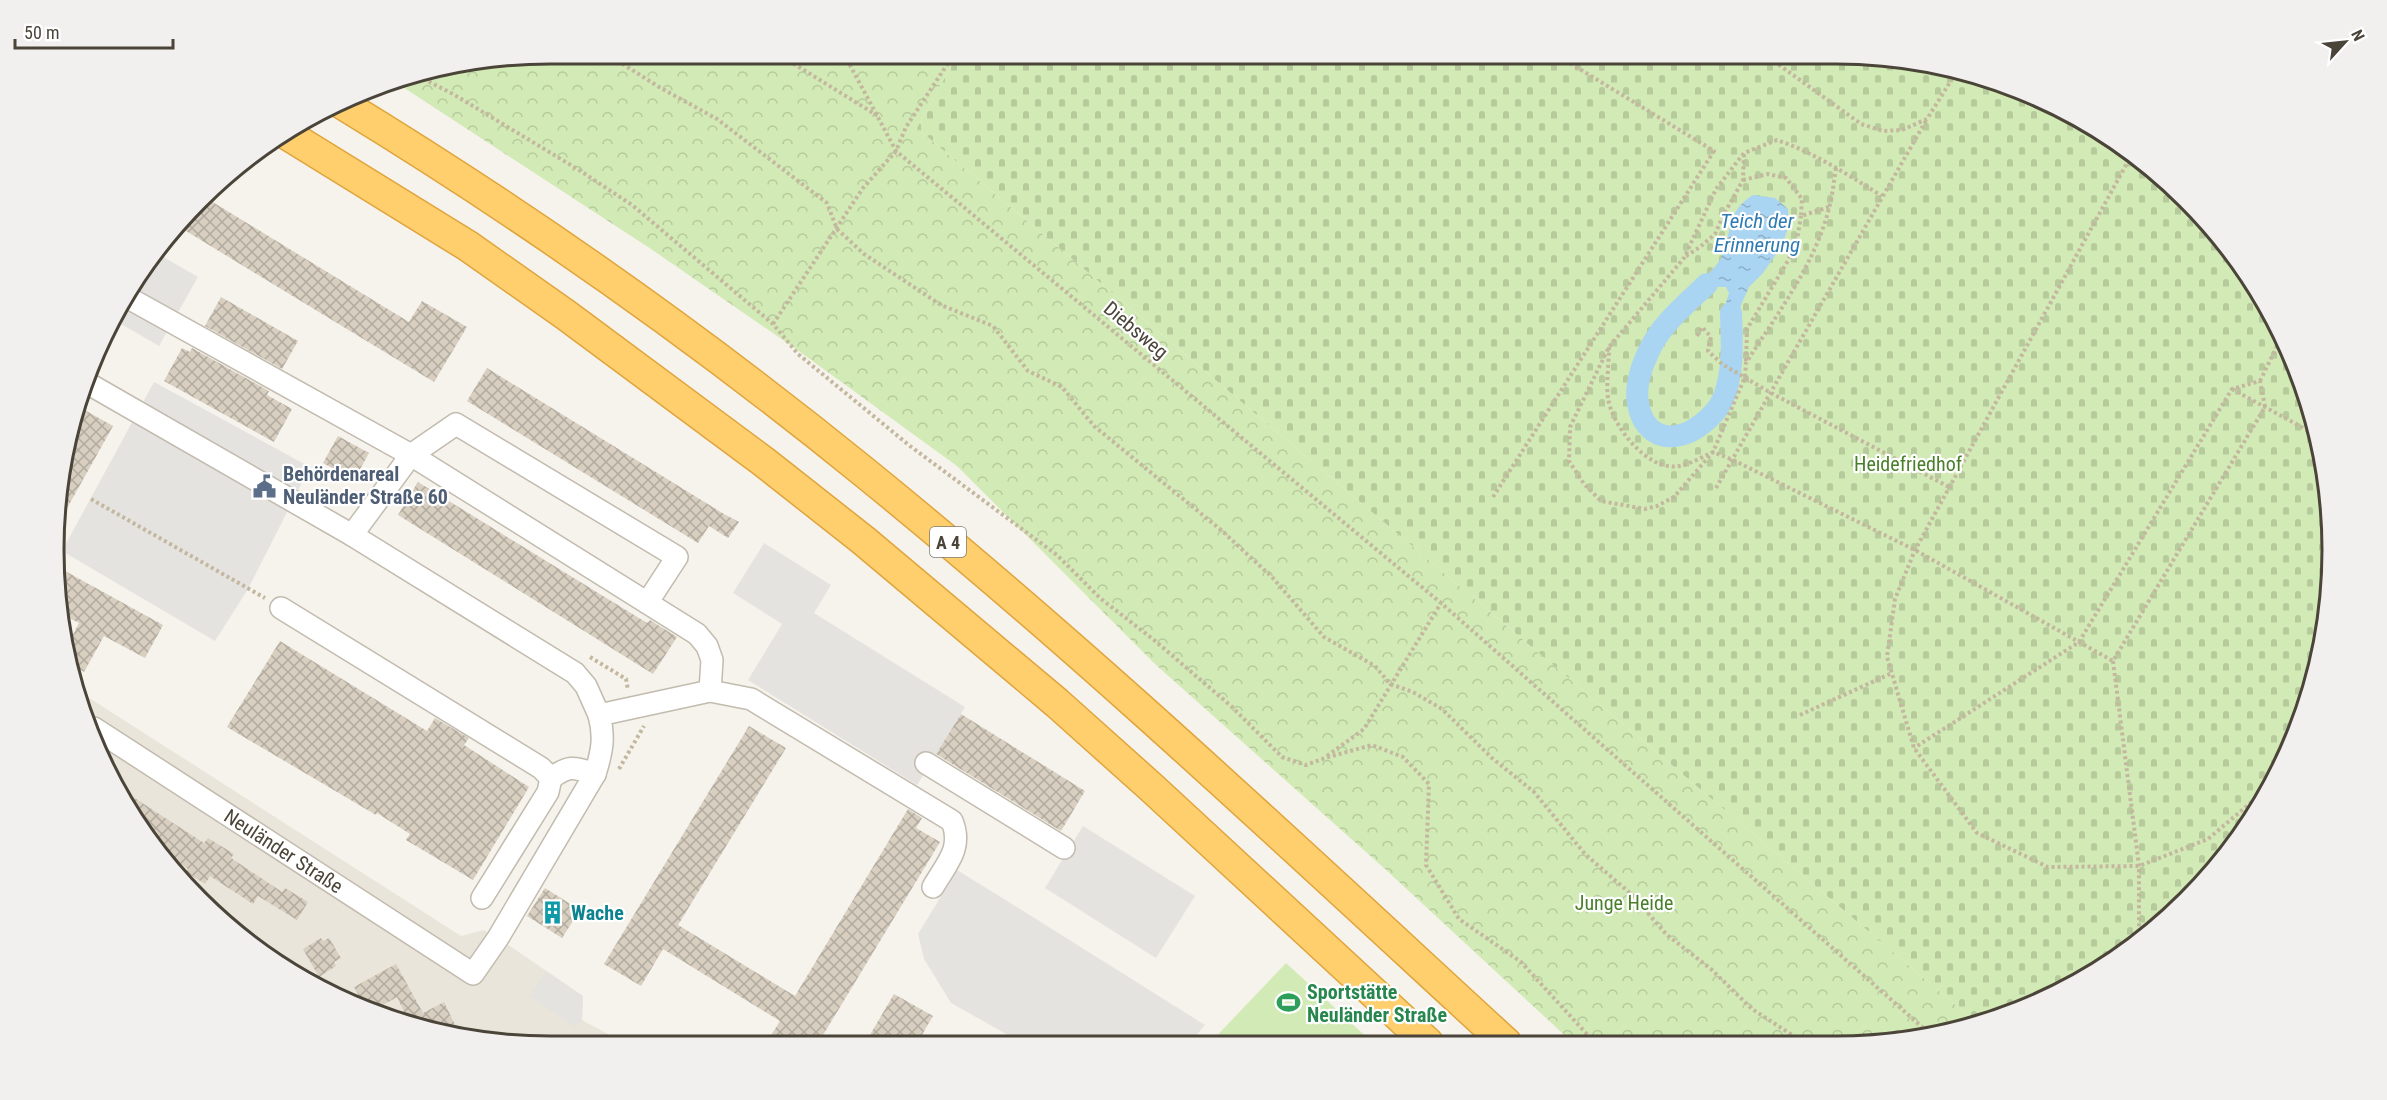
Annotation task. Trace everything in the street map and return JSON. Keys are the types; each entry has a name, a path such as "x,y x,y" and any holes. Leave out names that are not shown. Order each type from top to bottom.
{"highway":[{"name":"A 4","path":"349,108 496,201 597,271 687,336 863,471 1192,754 1498,1036"},
{"path":"293,138 468,246 736,442 862,540 1057,703 1135,772 1420,1036"}],"street":[{"path":"134,301 411,455 697,634 707,646 712,660 710,691"},
{"path":"93,386 352,535 575,673 590,693 603,731 603,750 595,774 574,767 564,769 551,778 548,792 482,898"},
{"path":"352,535 411,455 456,424 676,557 647,603"},
{"path":"280,608 540,768 551,778"},
{"path":"599,715 710,691 751,699 952,821 957,833 956,847 933,887"},
{"name":"Neuländer Straße","path":"99,731 473,974 498,938 595,774"},
{"path":"926,763 1064,848"},
{"path":"938,813 957,782"}],"path":[{"path":"622,64 717,119 827,203 837,229 864,254 941,305 993,326 1028,371 1062,387 1094,426 1221,530 1272,577 1323,637 1374,666 1390,684 1413,692 1442,709 1492,758 1534,792 1585,855 1632,895 1667,935 1711,969 1752,1009 1794,1036"},
{"path":"794,64 878,117"},
{"name":"Diebsweg","path":"849,64 896,151 1442,603 1922,1028"},
{"path":"773,324 863,188 896,151 906,127 947,64"},
{"path":"1493,497 1714,151 1571,64"},
{"path":"1778,64 1862,124 1883,131 1902,130 1927,119"},
{"path":"1716,488 1882,196 1952,79"},
{"path":"427,80 550,152 632,205 773,324 798,354 910,447 1057,555 1100,598 1154,640 1231,706 1282,757 1306,765 1372,745 1403,757 1430,784 1426,865 1459,919 1521,962 1589,1036"},
{"path":"1743,180 1768,174 1786,178 1802,199 1801,216 1798,234 1789,259 1747,329 1745,377 1713,452 1674,497 1657,506 1645,509 1602,501 1591,492 1569,461 1570,427 1609,347 1683,258 1716,189 1744,153 1777,140 1805,149 1882,196"},
{"path":"1683,258 1700,248 1716,234 1743,180 1744,153"},
{"path":"2128,161 1915,550 1895,599 1887,657 1914,748 1977,833 2048,867 2139,866 2208,839 2252,801"},
{"path":"1746,363 1796,285 1812,253 1830,206 1836,168"},
{"path":"1801,216 1830,206"},
{"path":"1697,336 1702,327 1711,337 1708,351 1722,364 1771,393 1949,487"},
{"path":"2139,930 2139,866 2113,661 2265,407 2260,381 2277,346"},
{"path":"1609,347 1608,399 1621,430 1653,462 1678,467 1713,452 1733,460 1915,550 2113,661"},
{"path":"1914,748 2079,642 2232,389 2260,381"},
{"path":"2232,389 2307,430"},
{"path":"91,499 280,608"},
{"path":"1324,758 1364,729 1442,603"},
{"path":"1800,715 1892,673"}],"shaded area":[{"path":"163,257 198,277 159,346 121,324 146,280"},
{"path":"154,382 310,467 248,589 215,641 64,552 64,547"},
{"path":"764,543 831,585 814,613 965,707 917,785 748,680 782,624 733,593"},
{"path":"87,697 461,936 484,930 498,938 583,996 582,1020 612,1036 518,1034 455,1026 424,1019 364,999 280,954 230,915 185,870 165,846 146,820 115,765 101,736"},
{"path":"1083,826 1195,896 1156,958 1045,888"},
{"path":"957,870 1205,1025 1196,1036 1010,1036 951,1003 924,959 918,934"},
{"path":"546,971 583,996 582,1020 576,1027 529,996"}],"green space":[{"name":"Junge Heide","path":"550,64 952,64 917,128 1970,1017 1900,1031 1837,1036 1565,1036 1385,869 1155,664 957,466 796,349 651,249 403,87 455,74"},
{"name":"Heidefriedhof","path":"952,64 1837,64 1932,74 1963,81 2023,101 2107,146 2157,185 2180,207 2202,230 2241,280 2286,364 2306,424 2313,455 2321,518 2322,550 2321,582 2313,645 2306,676 2286,736 2241,820 2202,870 2157,915 2107,954 2080,970 2023,999 1970,1017 917,128"},
{"name":"Sportstätte Neuländer Straße","path":"1286,963 1365,1036 1217,1036"}],"water":[{"name":"Teich der Erinnerung","path":"1753,195 1775,198 1788,209 1789,226 1781,247 1763,273 1749,287 1737,314 1724,309 1729,293 1726,287 1711,285 1704,278 1722,256 1731,222 1738,208"}],"building":[{"path":"212,202 409,322 422,301 467,327 434,382 185,230"},
{"path":"221,297 298,341 282,369 205,326"},
{"path":"182,348 190,352 192,348 269,391 267,395 292,409 274,442 164,381"},
{"path":"487,368 739,522 728,538 709,526 698,543 467,401"},
{"path":"85,410 113,426 67,508 74,455"},
{"path":"338,436 369,453 354,480 323,463"},
{"path":"418,482 647,623 650,620 677,637 653,674 398,515"},
{"path":"65,571 163,625 145,658 104,636 84,672 79,669 73,636 79,623 70,618"},
{"path":"280,641 427,731 435,718 469,738 464,745 529,787 473,880 406,840 410,834 377,813 376,815 227,727"},
{"path":"961,714 1085,791 1061,831 936,754"},
{"path":"749,726 786,748 678,925 795,996 908,809 922,818 916,828 940,842 822,1036 771,1036 780,1021 663,949 641,986 604,964"},
{"path":"132,796 204,843 208,838 234,854 231,858 282,892 285,888 308,902 297,920 258,896 253,904 210,876 205,884 188,873 188,869 179,863 165,846"},
{"name":"Wache","path":"545,888 580,910 562,938 527,916"},
{"path":"321,938 323,941 329,938 341,958 334,962 336,966 319,977 303,949"},
{"path":"396,964 423,1013 444,1002 456,1026 405,1013 397,997 382,1006 364,999 360,997 354,987"},
{"path":"894,994 933,1016 921,1036 869,1036"}],"waterway":[{"path":"1707,284 1666,324 1653,343 1643,365 1637,397 1641,415 1654,431 1671,436 1692,431 1711,416 1719,406 1727,389 1731,368 1731,313"}],"place":[{"name":"Behördenareal Neuländer Straße 60","path":"265,486"},
{"name":"Wache","path":"553,913"},
{"name":"Sportstätte Neuländer Straße","path":"1289,1003"}]}
